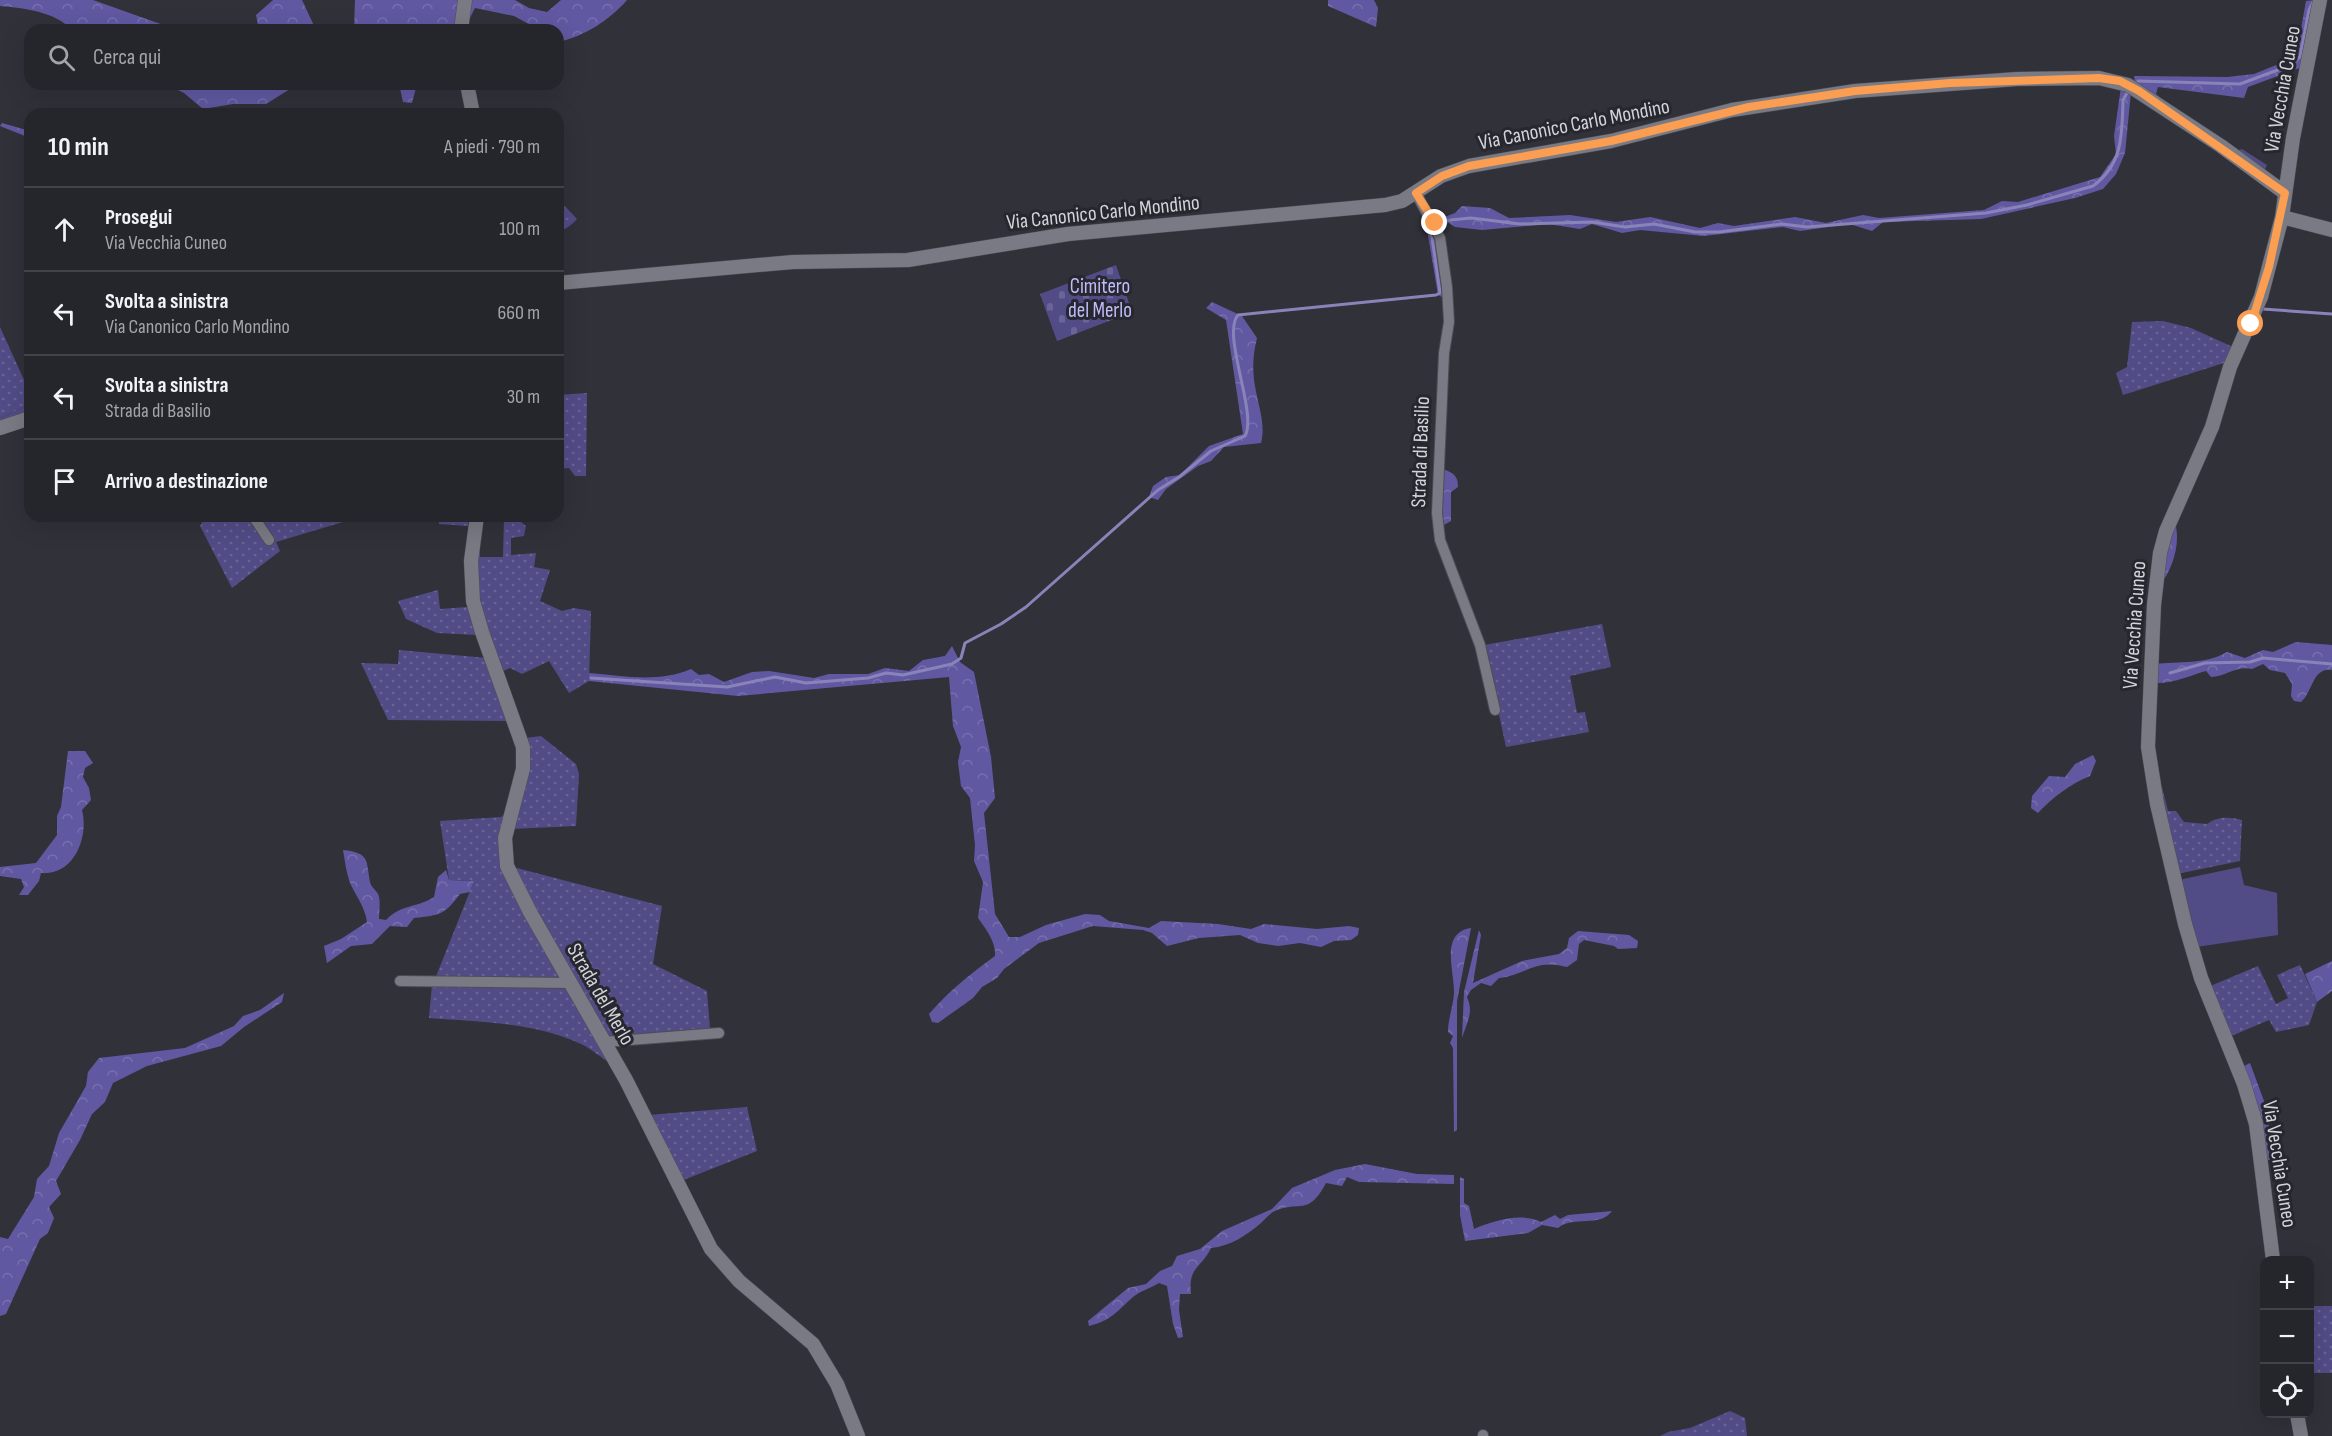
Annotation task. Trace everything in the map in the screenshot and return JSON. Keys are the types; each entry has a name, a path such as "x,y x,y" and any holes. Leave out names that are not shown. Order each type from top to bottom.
{"street":[{"path":"462,24 465,0"},
{"name":"Via Vecchia Cuneo","path":"2272,1256 2256,1124 2244,1084 2200,978 2157,804 2148,747 2154,605 2160,553 2166,531 2212,427 2230,367 2261,297 2282,217 2320,0"},
{"name":"Via Canonico Carlo Mondino","path":"564,282 793,262 908,260 1068,234 1385,205 1402,201 1442,176 1469,166 1621,139 1749,107 1855,91 2017,79 2099,78 2120,81 2139,91 2285,193"},
{"path":"468,90 472,108"},
{"name":"Strada di Basilio","path":"1416,193 1440,237 1447,287 1449,322 1444,353 1437,513 1440,540 1480,645 1495,710"},
{"path":"2282,217 2332,230"},
{"path":"0,428 24,420"},
{"path":"257,522 269,540"},
{"name":"Strada del Merlo","path":"476,522 471,561 475,607 523,747 522,769 505,838 505,857 530,912 604,1042 711,1249 739,1281 813,1344 837,1384 858,1436"},
{"path":"400,981 570,982"},
{"path":"604,1042 719,1032"},
{"path":"2298,1418 2301,1436"}],"green space":[{"path":"0,0 93,0 161,24 65,24 49,15 0,6"},
{"path":"273,0 302,0 313,24 258,24 256,15"},
{"path":"355,0 461,0 457,24 354,24"},
{"path":"469,0 515,0 529,8 547,12 561,0 627,0 596,27 564,41 564,24 529,24 514,16 475,8 465,24"},
{"path":"1328,0 1374,0 1378,8 1376,27 1328,6"},
{"path":"2315,0 2302,67 2248,87 2244,98 2158,87 2156,94 2174,109 2135,82 2134,76 2227,77 2254,74 2296,57 2306,1"},
{"path":"2121,87 2131,92 2125,153 2116,174 2103,189 2075,198 1981,219 1883,222 1872,231 1850,224 1800,231 1783,227 1704,236 1640,230 1622,233 1592,224 1580,229 1548,224 1482,230 1455,227 1449,223 1441,226 1437,220 1455,213 1462,206 1490,208 1509,218 1570,215 1616,222 1650,217 1700,228 1718,223 1734,226 1795,217 1826,223 1863,215 1879,218 1984,210 2002,201 2018,202 2100,177 2116,154 2114,136"},
{"path":"178,90 288,90 266,104 233,104 209,108 202,108"},
{"path":"400,90 415,90 412,103 403,102"},
{"path":"2,123 24,129 24,136 0,126"},
{"path":"2242,149 2267,165 2264,172 2235,151"},
{"path":"564,205 577,219 564,229"},
{"path":"1432,225 1436,235 1444,298 1438,295 1427,229"},
{"name":"Cimitero del Merlo","path":"1116,265 1132,312 1057,341 1040,294"},
{"path":"1212,302 1242,316 1257,338 1253,374 1262,422 1261,443 1224,447 1211,461 1198,466 1166,489 1158,500 1149,497 1153,486 1166,477 1180,475 1209,446 1243,434 1226,320 1206,308"},
{"path":"2163,321 2191,328 2233,347 2227,362 2123,395 2116,373 2127,367 2132,322"},
{"path":"0,327 24,380 24,407 0,418"},
{"path":"587,393 586,476 575,476 569,468 564,468 564,395"},
{"path":"24,407 24,413 0,422 0,418"},
{"path":"1443,469 1455,475 1458,487 1451,492 1451,521 1442,526"},
{"path":"2174,520 2177,536 2175,554 2159,586"},
{"path":"202,522 254,522 269,543 275,542 261,522 343,522 276,542 280,551 232,588 200,526"},
{"path":"439,522 468,522 468,526 439,524"},
{"path":"504,522 521,522 526,526 524,536 511,538 511,555 536,553 534,567 550,570 540,601 562,611 574,608 591,611 589,681 569,693 549,661 522,674 510,668 501,672 480,606 477,555 480,538 480,557 503,557"},
{"path":"438,590 440,609 467,607 478,635 437,633 406,619 398,601"},
{"path":"1602,624 1611,667 1570,676 1577,713 1585,712 1589,732 1506,747 1484,645"},
{"path":"2296,642 2332,645 2332,670 2320,672 2301,702 2294,701 2291,696 2292,684 2285,673 2270,670 2263,664 2252,669 2242,668 2211,677 2206,671 2174,681 2154,683 2155,664 2201,661 2227,652 2245,658 2263,650 2273,652"},
{"path":"952,646 960,662 974,672 991,757 995,798 984,813 995,914 1009,937 1020,937 1046,925 1085,914 1100,915 1109,921 1149,928 1161,921 1218,924 1251,929 1264,924 1317,929 1349,926 1359,928 1358,935 1351,940 1334,941 1321,947 1300,943 1278,946 1258,943 1240,935 1199,938 1167,946 1152,933 1143,930 1093,926 1039,943 1004,969 997,978 982,987 973,998 938,1023 932,1022 929,1014 960,983 995,956 992,941 978,918 983,882 974,861 975,845 970,798 961,786 958,762 961,747 953,726 949,677 738,696 589,681 589,673 654,677 691,669 699,675 709,674 724,682 752,672 769,671 814,678 829,674 868,674 885,668 909,671 923,660 945,656"},
{"path":"399,650 487,658 511,721 388,720 361,663 398,664"},
{"path":"541,736 576,764 579,774 576,826 512,829 525,738"},
{"path":"68,751 85,751 93,763 85,768 83,777 89,788 91,800 82,810 84,821 81,843 70,862 53,872 41,873 39,881 28,895 19,895 24,887 21,879 0,876 0,867 36,863 57,835 57,816 61,807"},
{"path":"2093,755 2096,761 2090,776 2062,792 2038,813 2031,808 2032,796 2049,776 2065,777 2075,764"},
{"path":"2158,784 2162,787 2168,811 2176,811 2184,822 2207,824 2224,818 2242,820 2240,861 2182,873 2175,870"},
{"path":"508,811 500,846 502,869 564,979 435,979 474,881 449,880 440,821 501,817"},
{"path":"343,850 358,853 365,859 371,884 379,897 379,919 386,920 404,908 434,897 438,877 446,870 449,880 474,881 470,892 460,894 441,913 414,918 407,927 390,926 372,944 351,946 327,963 324,946 341,939 367,922 362,906 350,883"},
{"path":"513,867 662,906 653,964 707,991 710,1029 607,1037"},
{"path":"2240,867 2244,885 2277,893 2278,935 2196,947 2179,885 2183,879"},
{"path":"1471,928 1457,1001 1457,1130 1454,1132 1453,1048 1450,1043 1453,1036 1448,1032 1454,994 1451,955 1455,937 1461,931"},
{"path":"1479,930 1481,935 1473,983 1522,961 1559,954 1567,948 1569,938 1578,931 1629,935 1638,941 1637,948 1618,949 1614,946 1584,940 1579,944 1577,960 1567,967 1546,964 1499,978 1491,986 1481,983 1471,990 1467,997 1470,1013 1462,1038 1464,992"},
{"path":"2332,961 2332,991 2317,1002 2305,974"},
{"path":"2300,965 2317,1002 2309,1025 2276,1032 2269,1020 2229,1037 2208,987 2258,966 2276,1004 2288,998 2277,975"},
{"path":"432,984 567,985 612,1064 581,1044 545,1031 506,1024 429,1018"},
{"path":"284,993 282,1002 244,1027 221,1046 147,1066 113,1083 105,1102 92,1114 56,1181 61,1194 49,1207 54,1218 48,1233 40,1239 6,1314 0,1316 0,1237 8,1239 34,1197 37,1179 49,1166 59,1133 86,1086 88,1072 99,1058 185,1048 234,1026 243,1016 260,1010"},
{"path":"2250,1063 2264,1101 2275,1160 2265,1160 2242,1067"},
{"path":"747,1107 757,1151 681,1181 649,1115"},
{"path":"1365,1164 1417,1174 1454,1175 1454,1184 1359,1182 1347,1177 1342,1186 1326,1183 1320,1194 1309,1204 1275,1211 1244,1236 1225,1245 1211,1248 1193,1273 1191,1294 1180,1294 1179,1310 1183,1337 1178,1338 1173,1324 1167,1286 1159,1283 1136,1295 1109,1318 1089,1326 1088,1321 1128,1288 1146,1284 1160,1271 1172,1266 1177,1256 1200,1249 1222,1231 1272,1209 1292,1188 1335,1170"},
{"path":"1460,1177 1464,1179 1464,1203 1469,1206 1474,1229 1507,1219 1525,1218 1541,1222 1555,1215 1560,1219 1568,1215 1612,1211 1601,1219 1572,1222 1558,1228 1542,1225 1528,1233 1465,1241 1460,1215"},
{"path":"2314,1306 2332,1306 2332,1373 2314,1373"},
{"path":"1730,1411 1745,1418 1747,1436 1660,1436 1668,1432 1690,1428"}],"waterway":[{"path":"2138,81 2240,84 2291,65 2300,57 2309,10 2313,2"},
{"path":"1440,221 1471,218 1520,224 1592,222 1625,227 1654,224 1695,232 1719,232 1782,224 1807,227 1986,213 2027,205 2093,186 2110,168 2119,148 2123,100 2127,93"},
{"path":"591,678 727,687 775,677 806,683 868,678 886,673 903,675 952,664 961,658 965,643 1001,624 1026,607 1158,490 1179,477 1211,451 1245,436 1248,425 1247,410 1234,339 1234,325 1238,315 1436,295 1440,293 1431,230"},
{"path":"2263,309 2332,314"},
{"path":"2170,673 2205,663 2250,662 2263,658 2332,664"}],"route":[{"path":"1435,223 1416,193 1442,176 1482,163 1611,141 1749,107 1855,91 1985,80 2111,79 2139,91 2221,146 2285,193 2282,217 2261,297 2251,324"}]}
